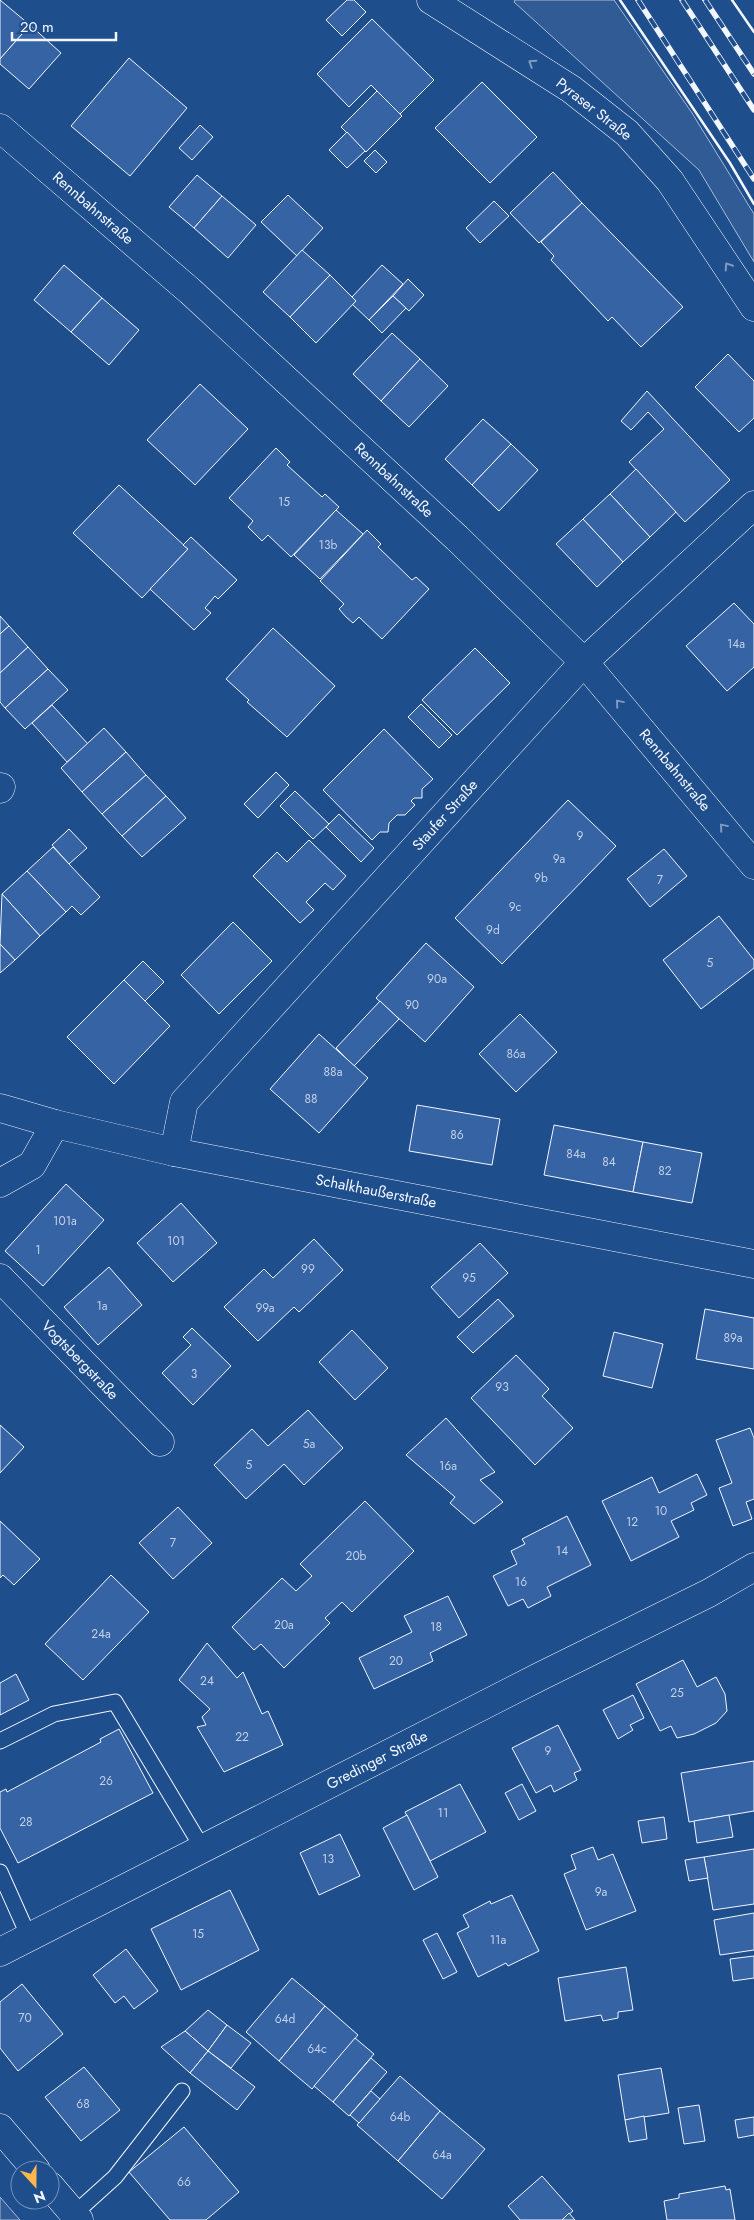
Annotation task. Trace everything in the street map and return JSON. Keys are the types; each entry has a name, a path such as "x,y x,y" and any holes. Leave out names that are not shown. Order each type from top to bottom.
{"street":[{"name":"Pyraser Straße","path":"431,0 571,89 627,133 670,181 754,307"},
{"name":"Rennbahnstraße","path":"0,128 197,298 457,538 584,662 754,865"},
{"name":"Staufer Straße","path":"174,1152 184,1102 584,662 754,505"},
{"name":"Schalkhaußerstraße","path":"0,1108 55,1124 174,1152 754,1264"},
{"path":"0,1183 32,1165 55,1124"},
{"name":"Vogtsbergstraße","path":"0,1278 160,1442"},
{"name":"Gredinger Straße","path":"0,1952 541,1676 709,1593 754,1567"},
{"path":"0,2128 27,2160"},
{"path":"60,2197 77,2217"}],"lane":[{"path":"0,1741 54,1714 115,1702 203,1849"},
{"path":"0,1872 29,1937"},
{"path":"77,2217 115,2177 182,2091"}],"shaded area":[{"path":"515,0 614,0 692,113 754,214 754,262 699,170 514,2"},
{"path":"0,2197 20,2220 0,2220"}],"building":[{"path":"0,0 30,25 0,59"},
{"path":"347,0 354,0 366,12 342,36 326,20"},
{"path":"372,19 434,80 400,114 371,85 349,107 317,74"},
{"path":"30,25 61,53 29,89 0,64 0,59"},
{"path":"129,58 187,108 130,176 71,126"},
{"path":"482,82 537,137 490,183 435,128"},
{"path":"377,91 402,116 366,152 341,127"},
{"path":"200,125 213,137 192,160 179,148"},
{"path":"347,132 365,151 347,168 329,150"},
{"path":"375,150 387,162 376,173 364,161"},
{"path":"553,172 582,203 539,243 510,213"},
{"path":"197,175 222,196 194,228 169,207"},
{"path":"288,195 323,228 297,256 261,222"},
{"path":"222,196 256,225 228,258 194,228"},
{"path":"494,201 509,216 480,243 466,228"},
{"path":"582,203 683,307 641,347 612,317 608,321 551,260 554,256 541,242"},
{"path":"302,250 330,275 290,317 263,292"},
{"path":"64,265 102,298 71,332 34,300"},
{"path":"382,265 403,284 369,320 352,304 356,301 352,297"},
{"path":"330,275 356,301 316,343 290,317"},
{"path":"408,279 424,295 409,311 393,296"},
{"path":"393,296 406,308 382,333 369,320"},
{"path":"102,298 139,330 109,365 71,332"},
{"path":"392,333 420,359 381,401 353,374"},
{"path":"728,354 754,381 754,418 739,432 695,387"},
{"path":"420,359 448,386 409,427 381,401"},
{"path":"200,384 248,429 195,485 147,440"},
{"path":"647,391 730,480 685,522 629,462 664,429 648,412 631,430 621,421"},
{"path":"483,419 511,444 472,485 445,459"},
{"path":"511,444 538,470 499,511 472,485"},
{"path":"276,448 290,462 287,465 322,497 325,494 339,507 291,557 268,535 262,541 248,527 253,521 229,498"},
{"path":"636,469 676,512 650,537 610,494"},
{"path":"119,485 188,549 142,598 73,533"},
{"path":"610,494 650,537 623,562 583,519"},
{"path":"336,510 363,534 320,579 294,555"},
{"path":"583,519 623,562 597,587 556,544"},
{"path":"367,530 381,544 378,547 412,580 416,577 429,589 382,639 359,617 353,623 346,617 339,609 344,604 320,581"},
{"path":"191,537 237,580 218,599 215,596 205,608 211,613 194,630 150,589 188,549 183,545"},
{"path":"734,603 754,624 754,667 727,691 686,646"},
{"path":"0,616 9,626 0,634"},
{"path":"9,626 28,647 0,673 0,634"},
{"path":"273,628 335,686 287,737 247,702 249,700 226,679"},
{"path":"28,647 48,669 5,708 0,702 0,673"},
{"path":"475,648 510,683 457,735 422,700"},
{"path":"48,669 68,690 25,729 5,708"},
{"path":"421,704 452,735 439,748 408,717"},
{"path":"52,705 88,744 67,762 32,723"},
{"path":"104,728 126,752 82,792 61,768"},
{"path":"384,729 433,779 422,789 422,798 414,798 411,801 415,805 405,815 397,815 389,823 388,832 380,832 372,840 323,790"},
{"path":"126,752 146,775 102,814 82,792"},
{"path":"276,772 289,785 258,818 244,804"},
{"path":"146,775 166,796 122,836 102,814"},
{"path":"295,791 329,824 313,839 280,806"},
{"path":"166,796 186,818 142,857 122,836"},
{"path":"568,800 616,846 502,964 455,918"},
{"path":"339,814 374,848 361,862 326,827"},
{"path":"69,829 87,848 69,864 52,845"},
{"path":"309,840 346,876 333,890 325,883 306,902 314,910 300,923 253,876 277,852 287,862"},
{"path":"53,847 100,897 81,915 72,906 66,912 27,871"},
{"path":"664,849 687,876 650,907 627,879"},
{"path":"27,871 66,912 40,936 2,894"},
{"path":"2,894 40,936 15,960 0,944"},
{"path":"719,916 754,960 754,968 701,1009 663,960"},
{"path":"233,922 272,961 219,1014 181,975"},
{"path":"426,943 474,987 425,1042 376,998"},
{"path":"0,944 15,960 0,973"},
{"path":"143,961 164,982 145,1001 124,980"},
{"path":"124,980 170,1026 114,1084 67,1037"},
{"path":"380,1001 399,1019 354,1066 336,1048"},
{"path":"520,1014 557,1052 516,1092 479,1054"},
{"path":"319,1034 368,1078 319,1133 270,1089"},
{"path":"417,1105 500,1119 492,1165 409,1151"},
{"path":"554,1125 643,1142 633,1192 544,1175"},
{"path":"643,1142 702,1153 692,1203 633,1192"},
{"path":"66,1184 104,1220 43,1286 5,1251"},
{"path":"181,1203 217,1243 173,1282 137,1243"},
{"path":"314,1239 343,1270 299,1312 294,1307 258,1341 224,1307 264,1269 273,1278"},
{"path":"480,1243 508,1273 459,1318 431,1287"},
{"path":"109,1267 142,1305 98,1345 64,1307"},
{"path":"498,1299 514,1316 473,1353 457,1337"},
{"path":"705,1309 754,1318 754,1369 696,1359"},
{"path":"192,1328 231,1366 193,1405 162,1373 191,1345 183,1337"},
{"path":"352,1330 388,1368 355,1400 319,1362"},
{"path":"614,1332 663,1344 652,1388 603,1376"},
{"path":"516,1355 549,1389 542,1396 573,1428 535,1465 471,1398"},
{"path":"308,1410 343,1448 304,1485 284,1464 246,1499 214,1465 252,1429 268,1446"},
{"path":"446,1418 495,1472 480,1480 503,1502 474,1524 450,1503 455,1497 406,1455"},
{"path":"0,1425 24,1447 0,1473"},
{"path":"750,1428 754,1438 754,1499 746,1502 752,1519 733,1526 719,1488 732,1483 716,1440"},
{"path":"697,1474 707,1495 691,1503 694,1510 671,1521 679,1537 631,1561 602,1501 652,1477 659,1493"},
{"path":"365,1501 414,1551 352,1612 342,1602 325,1618 330,1623 284,1668 261,1644 254,1650 232,1627 282,1578 296,1591 312,1576 300,1564"},
{"path":"178,1507 212,1543 173,1579 139,1543"},
{"path":"567,1516 591,1565 547,1587 551,1596 528,1608 523,1599 508,1606 493,1576 517,1564 511,1551 525,1544 522,1539"},
{"path":"0,1521 40,1559 14,1585 3,1575 0,1578"},
{"path":"111,1575 149,1612 83,1680 45,1644"},
{"path":"448,1596 467,1635 430,1653 433,1661 374,1689 359,1658 412,1632 404,1616"},
{"path":"207,1643 237,1678 243,1672 262,1714 268,1711 283,1745 224,1772 197,1727 206,1725 202,1717 210,1709 179,1680"},
{"path":"683,1660 697,1687 716,1677 725,1694 727,1711 716,1723 694,1734 677,1738 671,1726 660,1731 636,1684"},
{"path":"16,1674 29,1700 0,1715 0,1683"},
{"path":"633,1695 644,1718 630,1725 633,1730 618,1739 603,1710"},
{"path":"558,1725 581,1770 574,1773 577,1780 554,1792 551,1785 536,1793 512,1748"},
{"path":"119,1729 153,1793 18,1863 0,1828 0,1792 6,1789 7,1792 101,1742 100,1739"},
{"path":"754,1761 754,1811 689,1822 681,1773"},
{"path":"460,1784 486,1832 430,1861 405,1812"},
{"path":"522,1784 536,1811 519,1820 505,1793"},
{"path":"407,1815 438,1877 414,1890 383,1828"},
{"path":"729,1815 733,1837 697,1843 694,1821"},
{"path":"664,1817 667,1839 642,1843 638,1821"},
{"path":"340,1834 360,1876 319,1895 300,1853"},
{"path":"593,1847 598,1860 613,1854 636,1911 586,1930 564,1874 576,1869 571,1855"},
{"path":"754,1849 754,1904 713,1910 704,1857"},
{"path":"704,1857 708,1878 689,1881 685,1860"},
{"path":"230,1890 259,1950 181,1990 151,1929"},
{"path":"512,1895 539,1951 508,1966 506,1963 478,1977 457,1933 469,1927 463,1915 490,1901 491,1904"},
{"path":"754,1913 754,1950 720,1955 714,1920"},
{"path":"437,1933 457,1972 443,1979 423,1940"},
{"path":"126,1949 158,1991 134,2009 124,1996 115,2003 93,1975"},
{"path":"754,1956 754,1978 733,1981 730,1959"},
{"path":"626,1967 633,2010 618,2012 618,2018 603,2021 601,2015 565,2021 558,1978"},
{"path":"292,1978 325,2006 279,2061 246,2032"},
{"path":"22,1984 63,2034 18,2071 0,2048 0,2002"},
{"path":"325,2006 358,2035 312,2089 279,2061"},
{"path":"208,2010 227,2025 208,2051 185,2031"},
{"path":"227,2025 251,2043 231,2068 208,2051"},
{"path":"185,2031 208,2051 190,2073 161,2047"},
{"path":"355,2038 374,2054 333,2102 314,2086"},
{"path":"208,2051 255,2087 237,2110 190,2073"},
{"path":"371,2058 387,2072 349,2116 333,2102"},
{"path":"84,2067 120,2110 81,2141 45,2097"},
{"path":"661,2068 669,2113 625,2120 618,2075"},
{"path":"400,2076 440,2111 398,2161 357,2125"},
{"path":"371,2091 380,2099 359,2123 350,2115"},
{"path":"699,2105 705,2141 684,2144 678,2108"},
{"path":"440,2111 485,2149 442,2199 398,2161"},
{"path":"644,2116 647,2139 629,2142 625,2120"},
{"path":"754,2117 754,2135 738,2138 735,2120"},
{"path":"184,2127 239,2192 206,2220 170,2220 129,2172"},
{"path":"542,2176 573,2211 562,2220 520,2220 508,2206"},
{"path":"725,2186 726,2190 730,2189 735,2220 667,2220 664,2201 679,2198 679,2194"},
{"path":"569,2213 575,2220 562,2220"}],"railway":[{"path":"638,0 754,179"},
{"path":"682,0 754,110"},
{"path":"705,0 754,74"}],"wall":[{"path":"620,0 730,163 754,204"},
{"path":"732,0 754,32"}]}
